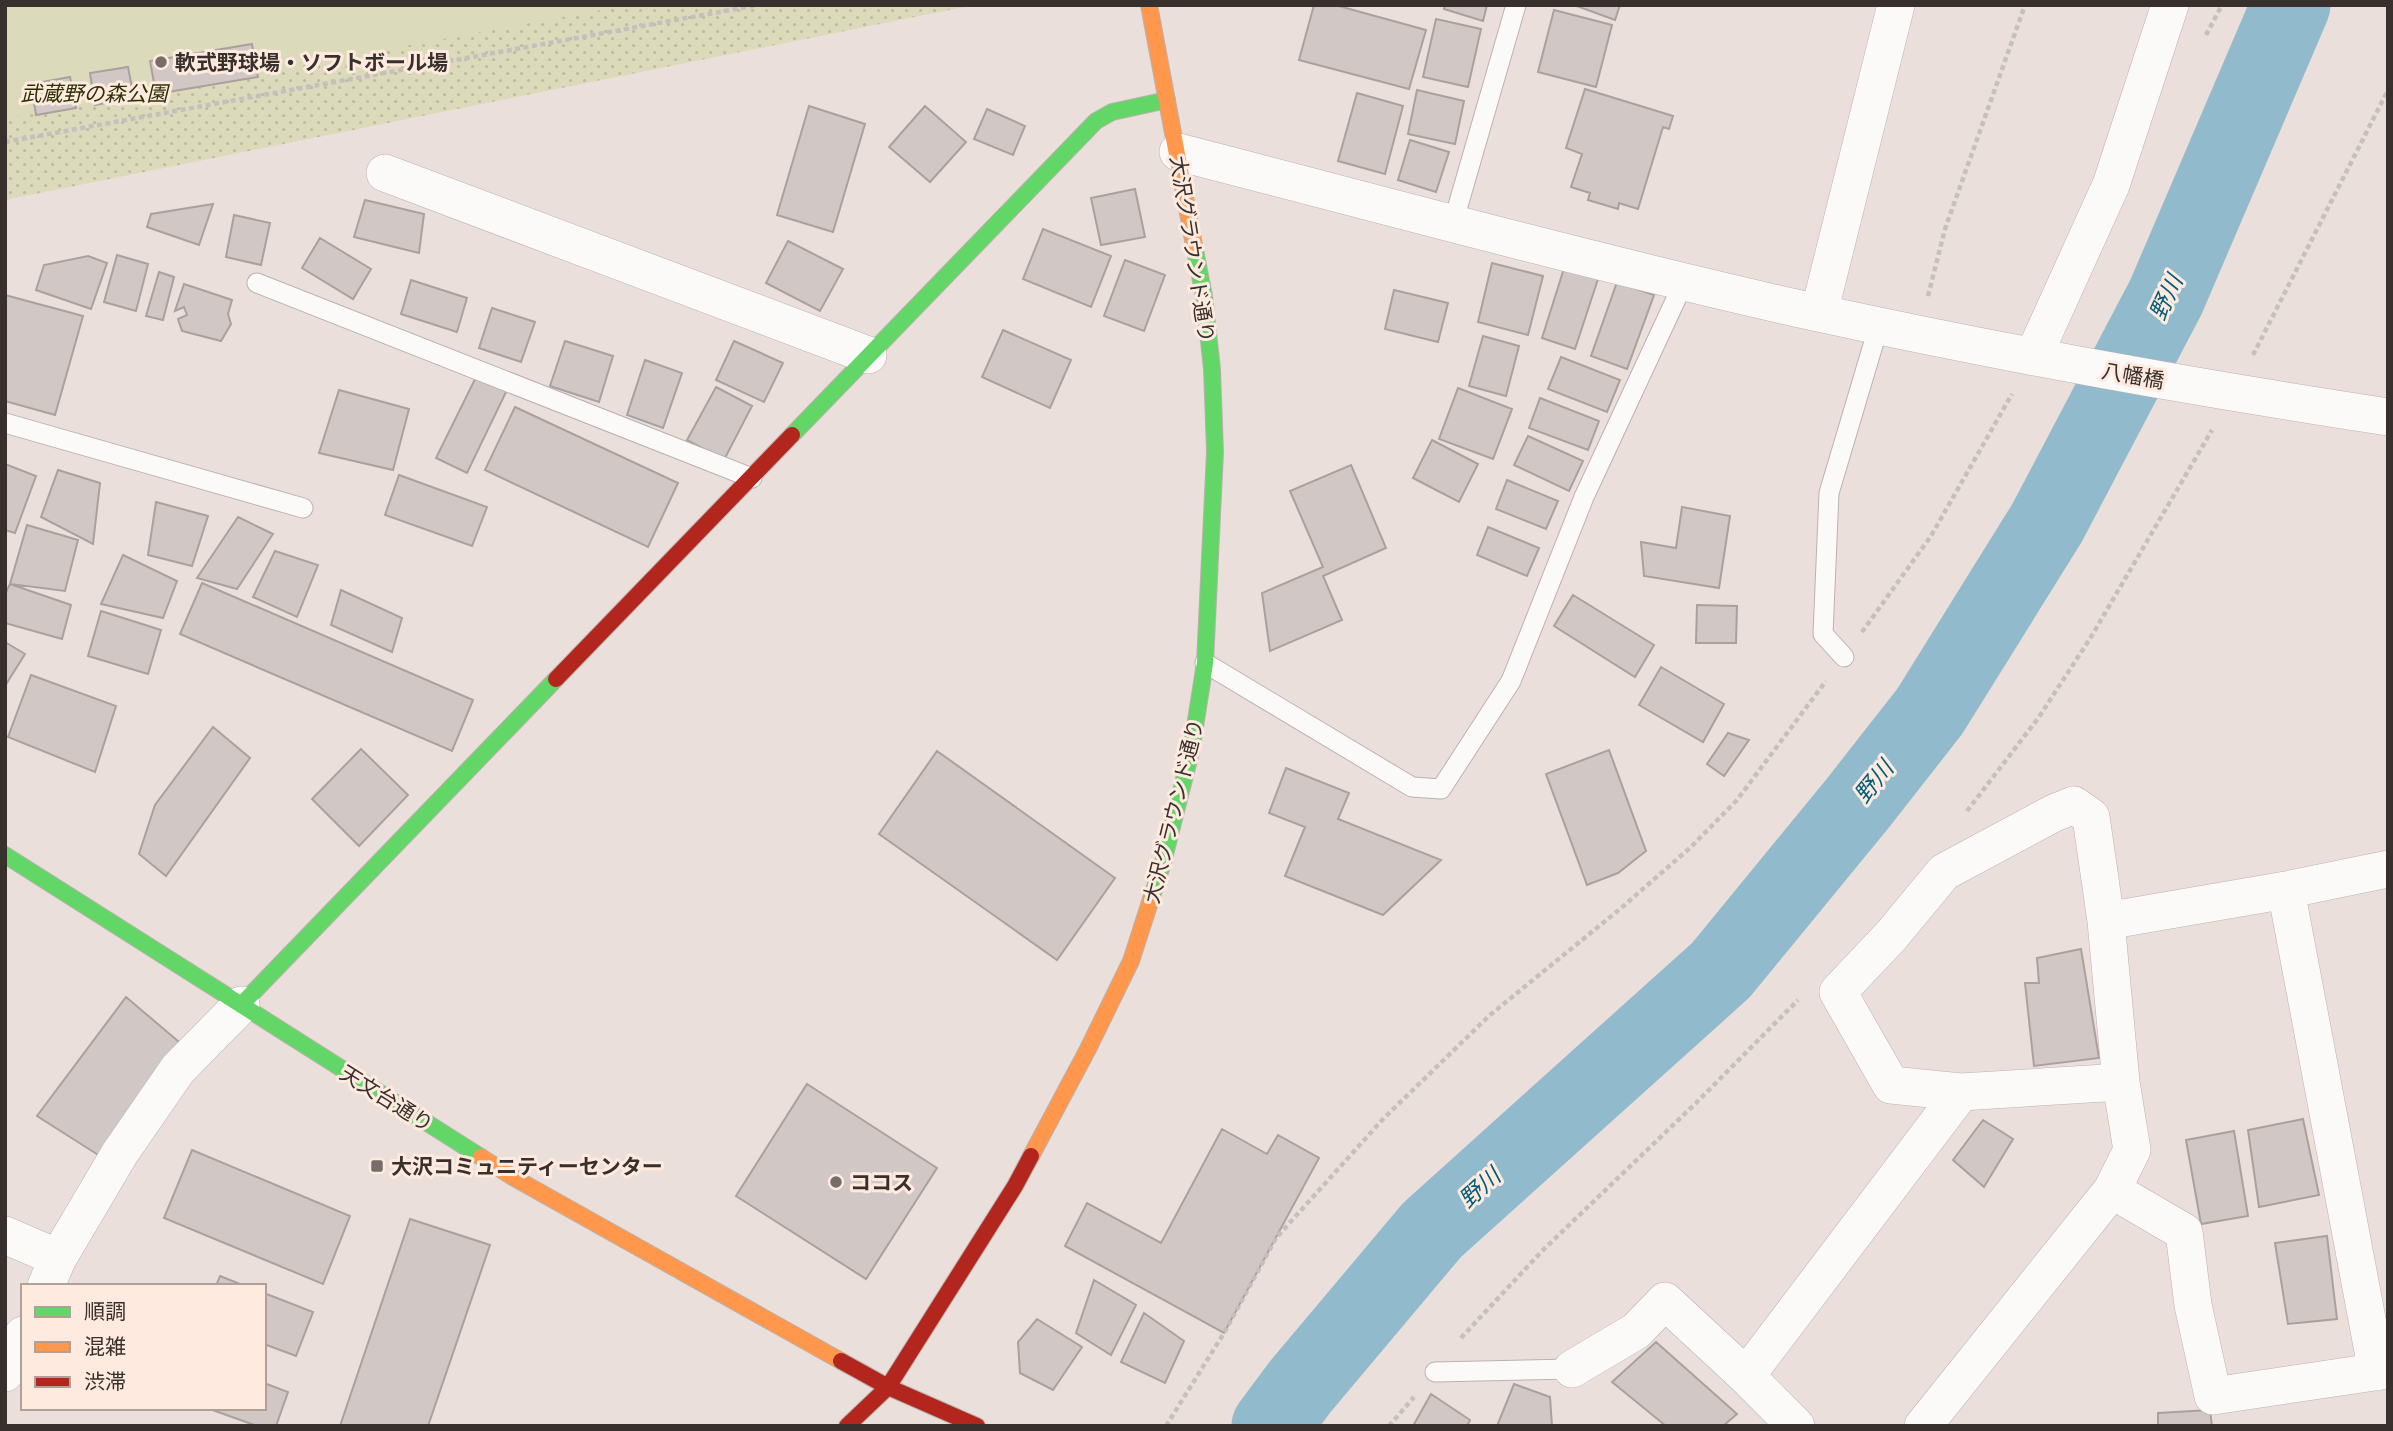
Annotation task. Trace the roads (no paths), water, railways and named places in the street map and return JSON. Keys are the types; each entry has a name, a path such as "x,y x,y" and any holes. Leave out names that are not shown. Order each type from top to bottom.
{"street":[{"name":"大沢グラウンド通り","path":"847,1426 888,1387 1016,1186 1088,1049 1131,961 1163,866 1191,752 1205,663 1215,452 1212,369 1204,296 1149,5"},
{"path":"1819,313 1896,5"},
{"path":"2033,357 2111,185 2171,5"},
{"path":"5,1236 52,1272 120,1153 177,1069 1096,121 1112,112 1167,100"},
{"name":"八幡橋","path":"1178,152 1684,282 1819,313 2233,394 2388,417"},
{"path":"385,173 867,355"},
{"path":"1923,1426 2112,1191 2132,1150 2121,1082 2106,921 2091,817 2074,805 1944,872 1891,936 1838,992 1891,1085 1961,1092 2121,1082"},
{"name":"天文台通り","path":"5,855 511,1176 888,1387 977,1426"},
{"path":"2106,921 2286,890 2388,869"},
{"path":"2112,1191 2184,1232 2193,1305 2213,1396 2382,1371 2286,890"},
{"path":"1746,1376 1961,1092"},
{"path":"1572,1369 1636,1331 1665,1301 1796,1426"},
{"path":"5,1373 21,1339"}],"lane":[{"path":"1453,223 1516,5"},
{"path":"1205,663 1412,787 1441,789 1511,681 1584,497 1684,282"},
{"path":"257,284 752,478"},
{"path":"1844,657 1822,635 1829,494 1878,325"},
{"path":"5,423 303,508"},
{"path":"1435,1372 1572,1369"}],"waterway":[{"name":"野川","path":"1271,1426 1300,1387 1432,1230 1721,970 1930,711 2047,523 2166,297 2291,5"}],"place":[{"name":"軟式野球場・ソフトボール場","path":"161,62"},
{"name":"大沢コミュニティーセンター","path":"377,1166"},
{"name":"ココス","path":"836,1182"}],"park label":[{"name":"武蔵野の森公園","path":"94,93"}]}
